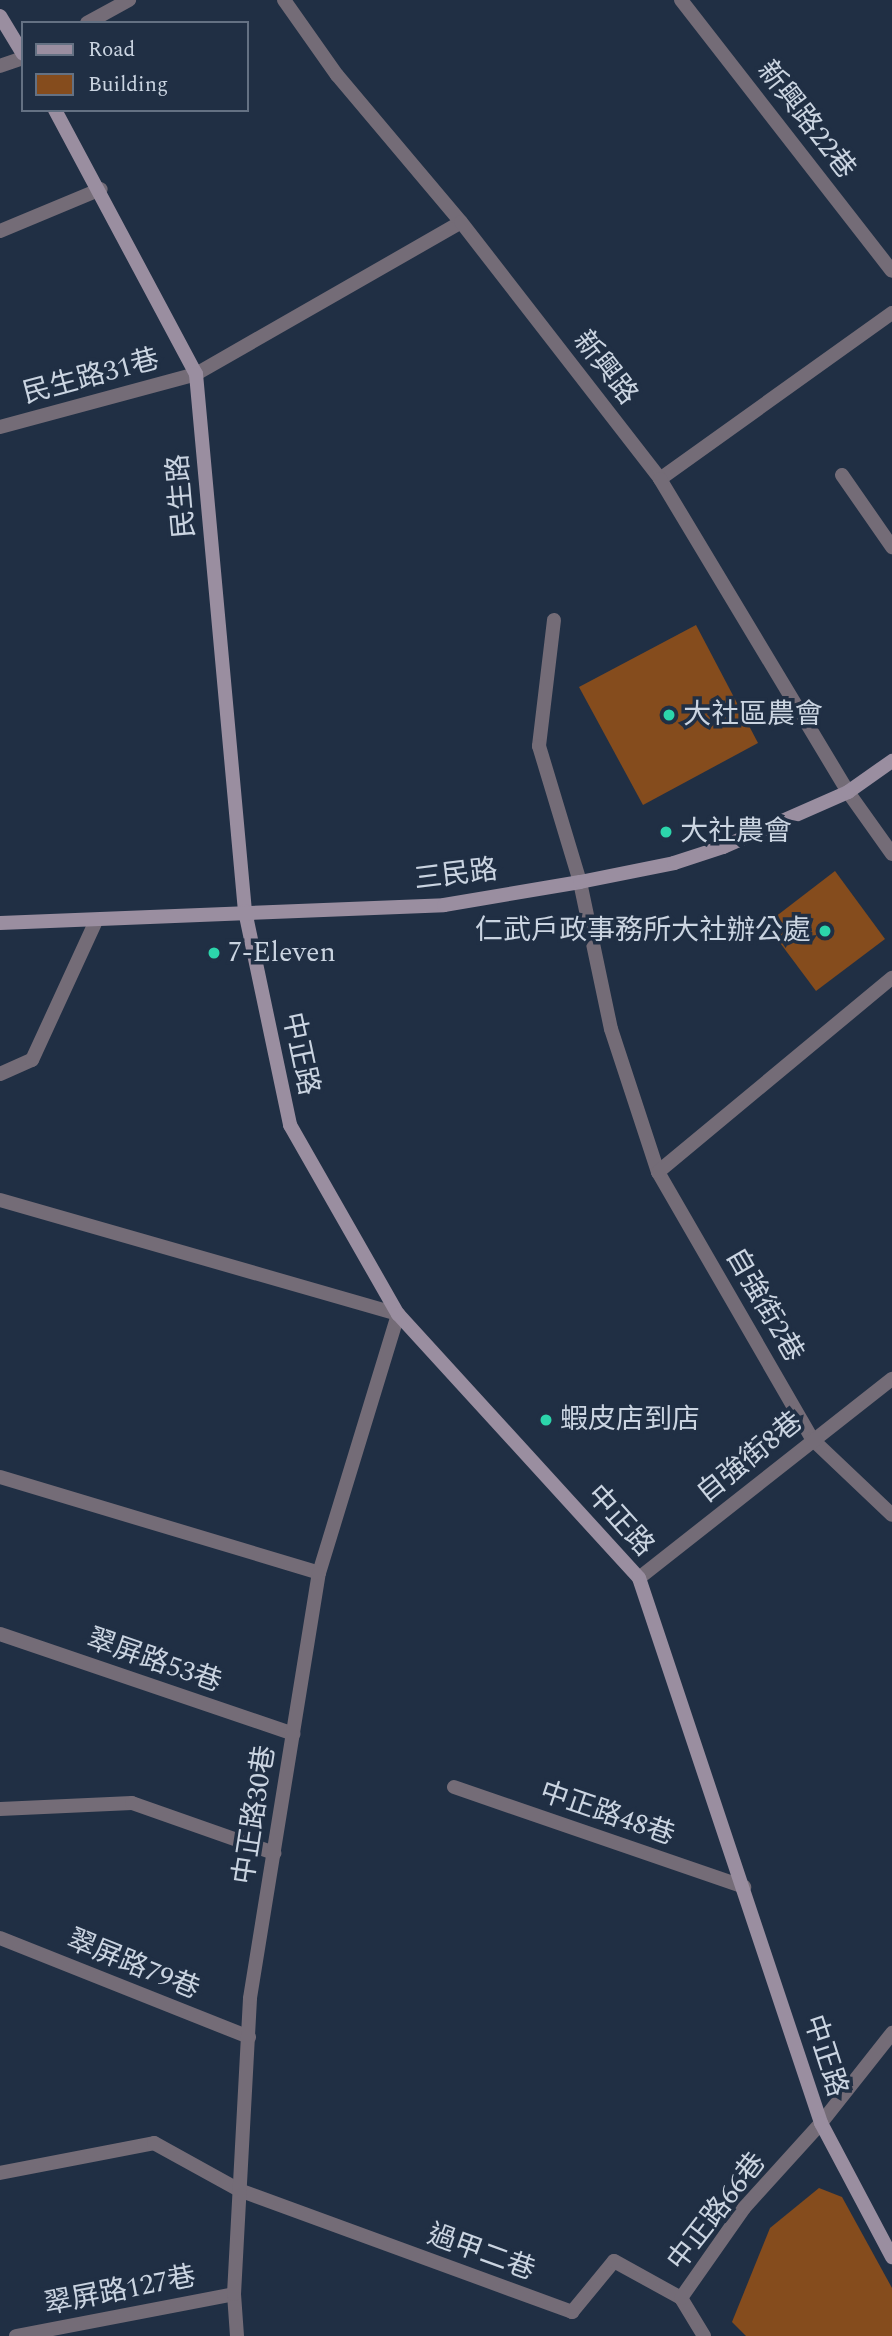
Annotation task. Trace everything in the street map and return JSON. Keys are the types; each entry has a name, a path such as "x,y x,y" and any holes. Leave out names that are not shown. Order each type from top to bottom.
{"main road":[{"path":"0,16 21,53"},
{"name":"民生路","path":"56,112 101,189 196,374 245,911"},
{"name":"三民路","path":"0,923 444,905 580,882 674,863 723,847 848,792 892,761"},
{"name":"中正路","path":"245,911 290,1125 398,1314 639,1578 821,2123 892,2257"}],"street":[{"path":"91,21 129,0"},
{"name":"新興路","path":"284,0 337,75 461,222 660,479 848,792 892,854"},
{"name":"新興路22巷","path":"681,0 892,271"},
{"path":"0,66 21,57"},
{"path":"0,231 101,189"},
{"name":"民生路31巷","path":"0,427 196,374 461,222"},
{"path":"660,479 892,313"},
{"path":"842,475 892,547"},
{"name":"自強街2巷","path":"554,620 539,746 580,882 611,1029 658,1172 812,1439 892,1515"},
{"path":"0,1074 32,1060 96,921"},
{"path":"658,1172 892,978"},
{"path":"0,1200 398,1314"},
{"name":"中正路30巷","path":"237,2336 234,2294 248,2037 274,1853 319,1573 398,1314"},
{"name":"自強街8巷","path":"639,1578 892,1378"},
{"path":"0,1477 319,1573"},
{"name":"翠屏路53巷","path":"0,1634 293,1734"},
{"name":"中正路48巷","path":"454,1787 744,1887"},
{"path":"0,1809 132,1802 274,1853"},
{"name":"翠屏路79巷","path":"0,1938 248,2037"},
{"name":"中正路66巷","path":"704,2336 681,2298 744,2208 821,2123 892,2033"},
{"path":"0,2173 154,2143 239,2190"},
{"name":"過甲二巷","path":"239,2190 572,2312 614,2261 681,2298"},
{"name":"翠屏路127巷","path":"16,2336 234,2294"}],"building":[{"name":"大社區農會","path":"696,625 758,743 643,805 579,687"},
{"name":"仁武戶政事務所大社辦公處","path":"835,871 885,939 816,991 766,924"},
{"path":"819,2188 842,2197 892,2288 892,2336 746,2336 732,2322 770,2228"}],"place":[{"name":"大社區農會","path":"669,715"},
{"name":"大社農會","path":"666,832"},
{"name":"仁武戶政事務所大社辦公處","path":"825,931"},
{"name":"7-Eleven","path":"214,953"},
{"name":"蝦皮店到店","path":"546,1420"}]}
